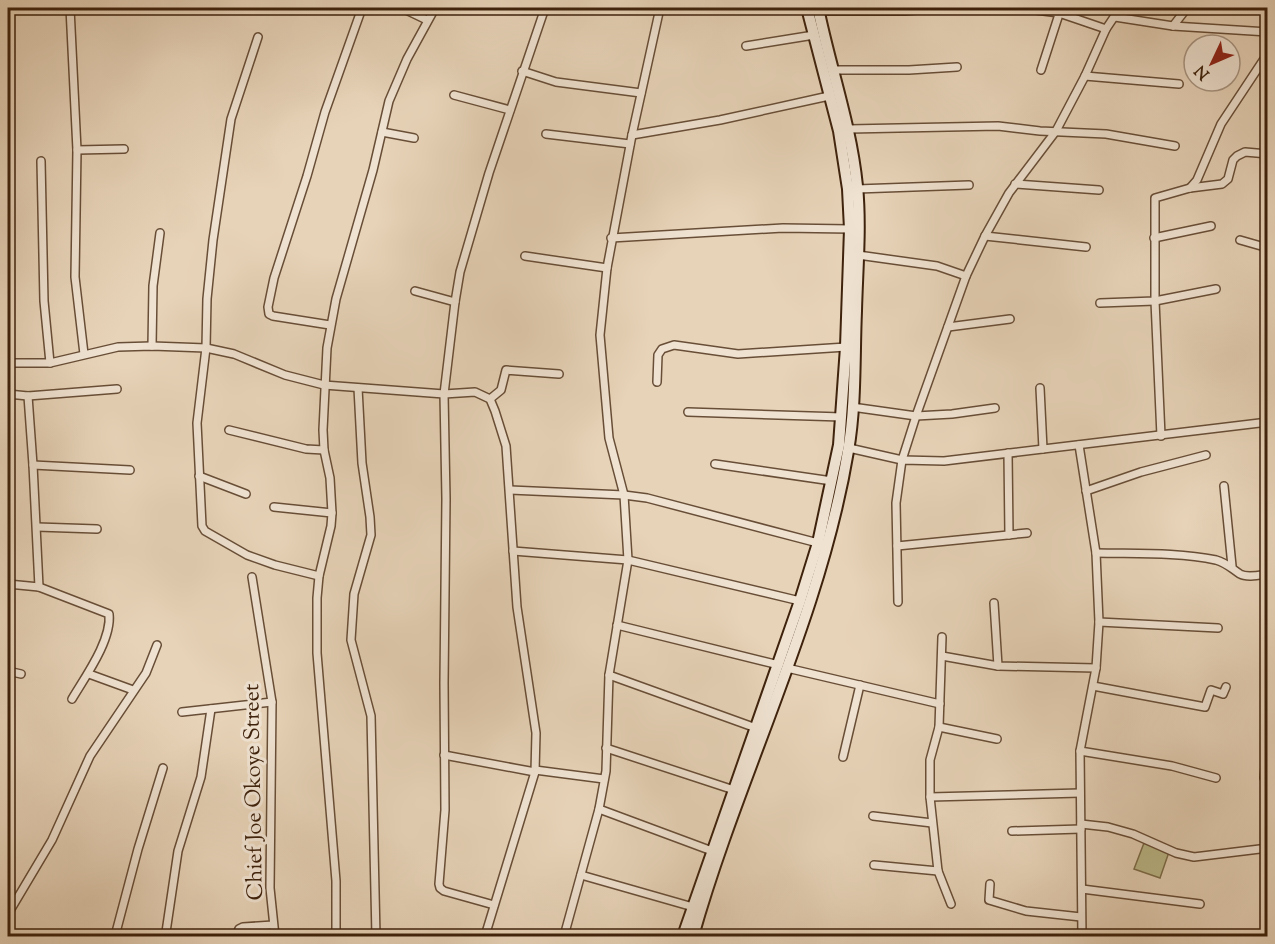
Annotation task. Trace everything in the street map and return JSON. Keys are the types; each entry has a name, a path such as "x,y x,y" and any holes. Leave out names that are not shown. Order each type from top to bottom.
{"main road":[{"path":"684,936 756,728 783,667 818,543 832,480 842,417 850,229 844,158 814,35 814,9"},
{"path":"693,936 712,873 827,543 849,448 858,255 857,189 849,129 834,70 814,9"}],"street":[{"path":"70,8 77,150 75,256 78,309 84,354"},
{"path":"330,325 273,316 269,314 268,307 274,278 359,8"},
{"path":"402,8 427,20"},
{"path":"336,936 336,881 317,653 319,576 332,526 330,478 324,450 324,385 330,325 389,101 427,20 435,8"},
{"path":"494,904 440,888 445,810 444,394 455,302 466,250 522,71 545,8"},
{"path":"564,936 604,779 609,675 628,560 624,495 609,438 600,335 611,238 660,8"},
{"path":"814,9 905,11 942,8"},
{"path":"1020,8 1060,10 1106,29"},
{"path":"898,602 896,503 902,460 966,276 985,236 1015,184 1056,130 1085,76 1106,29 1120,8"},
{"path":"1173,26 1187,8"},
{"path":"1041,70 1060,10"},
{"path":"1115,17 1173,26 1268,32"},
{"path":"746,46 814,35"},
{"path":"258,37 231,119 213,240 207,299 206,348 197,423 202,526 205,531 247,555 319,576"},
{"path":"1190,188 1197,180 1221,124 1268,53"},
{"path":"834,70 957,68"},
{"path":"522,71 556,82 641,93"},
{"path":"1085,76 1179,84"},
{"path":"454,95 510,110"},
{"path":"632,135 720,120 829,96"},
{"path":"849,129 998,126 1040,131 1106,134 1175,146"},
{"path":"382,132 414,138"},
{"path":"546,134 630,144"},
{"path":"77,150 124,149"},
{"path":"1161,436 1155,301 1155,198 1190,188 1226,182 1233,160 1245,152 1268,154"},
{"path":"41,161 44,300 50,363"},
{"path":"1015,184 1099,190"},
{"path":"857,189 969,185"},
{"path":"1154,238 1211,226"},
{"path":"611,238 783,228 850,229"},
{"path":"152,346 153,286 160,233"},
{"path":"985,236 1086,248"},
{"path":"1240,240 1268,248"},
{"path":"858,255 937,266 966,276"},
{"path":"525,256 607,268"},
{"path":"1100,303 1155,301 1216,289"},
{"path":"415,291 455,302"},
{"path":"948,327 1010,320"},
{"path":"657,382 658,355 662,349 674,345 738,354 846,347"},
{"path":"8,363 50,363 117,347 206,348 234,354 285,375 324,385 444,394 475,392 490,399 506,446 517,607 536,733 535,771 485,936 495,936"},
{"path":"490,399 501,390 506,370 559,374"},
{"path":"358,388 361,452 371,536 354,594 351,640 370,716 376,936"},
{"path":"1040,388 1043,449"},
{"path":"8,394 27,396 117,389"},
{"path":"27,396 39,587"},
{"path":"852,407 916,416 995,408"},
{"path":"688,412 842,417"},
{"path":"849,448 902,460 944,460 1268,422"},
{"path":"229,430 306,449 324,450"},
{"path":"1079,445 1096,553 1099,622 1096,668 1080,751 1082,936"},
{"path":"1008,453 1009,535"},
{"path":"1086,490 1141,472 1206,455"},
{"path":"715,464 832,480"},
{"path":"33,465 129,470"},
{"path":"199,476 246,494"},
{"path":"1224,486 1232,566"},
{"path":"510,490 648,498 818,543"},
{"path":"274,507 332,513"},
{"path":"37,527 97,529"},
{"path":"897,546 1028,533"},
{"path":"513,551 628,560 800,601"},
{"path":"1096,553 1218,560 1246,576 1268,574"},
{"name":"Chief Joe Okoye Street","path":"252,577 272,702 270,888 275,936"},
{"path":"8,584 39,587 109,614 110,622 89,674 72,699"},
{"path":"994,603 998,666"},
{"path":"1099,622 1218,628"},
{"path":"617,625 940,704"},
{"path":"942,637 939,727 930,760 930,796 938,871 951,904"},
{"path":"8,915 52,840 90,756 146,673 157,645"},
{"path":"942,656 998,666 1096,668"},
{"path":"8,671 21,674"},
{"path":"89,674 133,690"},
{"path":"609,675 756,728"},
{"path":"843,757 860,685"},
{"path":"1093,686 1205,707 1211,690 1223,694 1226,687"},
{"path":"182,712 272,702"},
{"path":"164,936 178,851 201,777 211,709"},
{"path":"939,727 997,739"},
{"path":"1268,738 1264,778 1268,782"},
{"path":"606,748 734,790"},
{"path":"1080,751 1172,766 1216,778"},
{"path":"444,755 535,771 604,779"},
{"path":"115,936 163,768"},
{"path":"930,796 1080,793"},
{"path":"598,809 712,851"},
{"path":"873,816 932,823"},
{"path":"1012,831 1081,826 1108,827 1133,834 1176,853 1194,857 1268,848"},
{"path":"874,865 938,871"},
{"path":"581,875 693,907"},
{"path":"990,884 989,900 1026,911 1081,916"},
{"path":"1082,889 1200,904"},
{"path":"236,936 239,929 243,927 273,925"}],"shaded area":[{"path":"1144,843 1169,852 1160,878 1134,869"}]}
